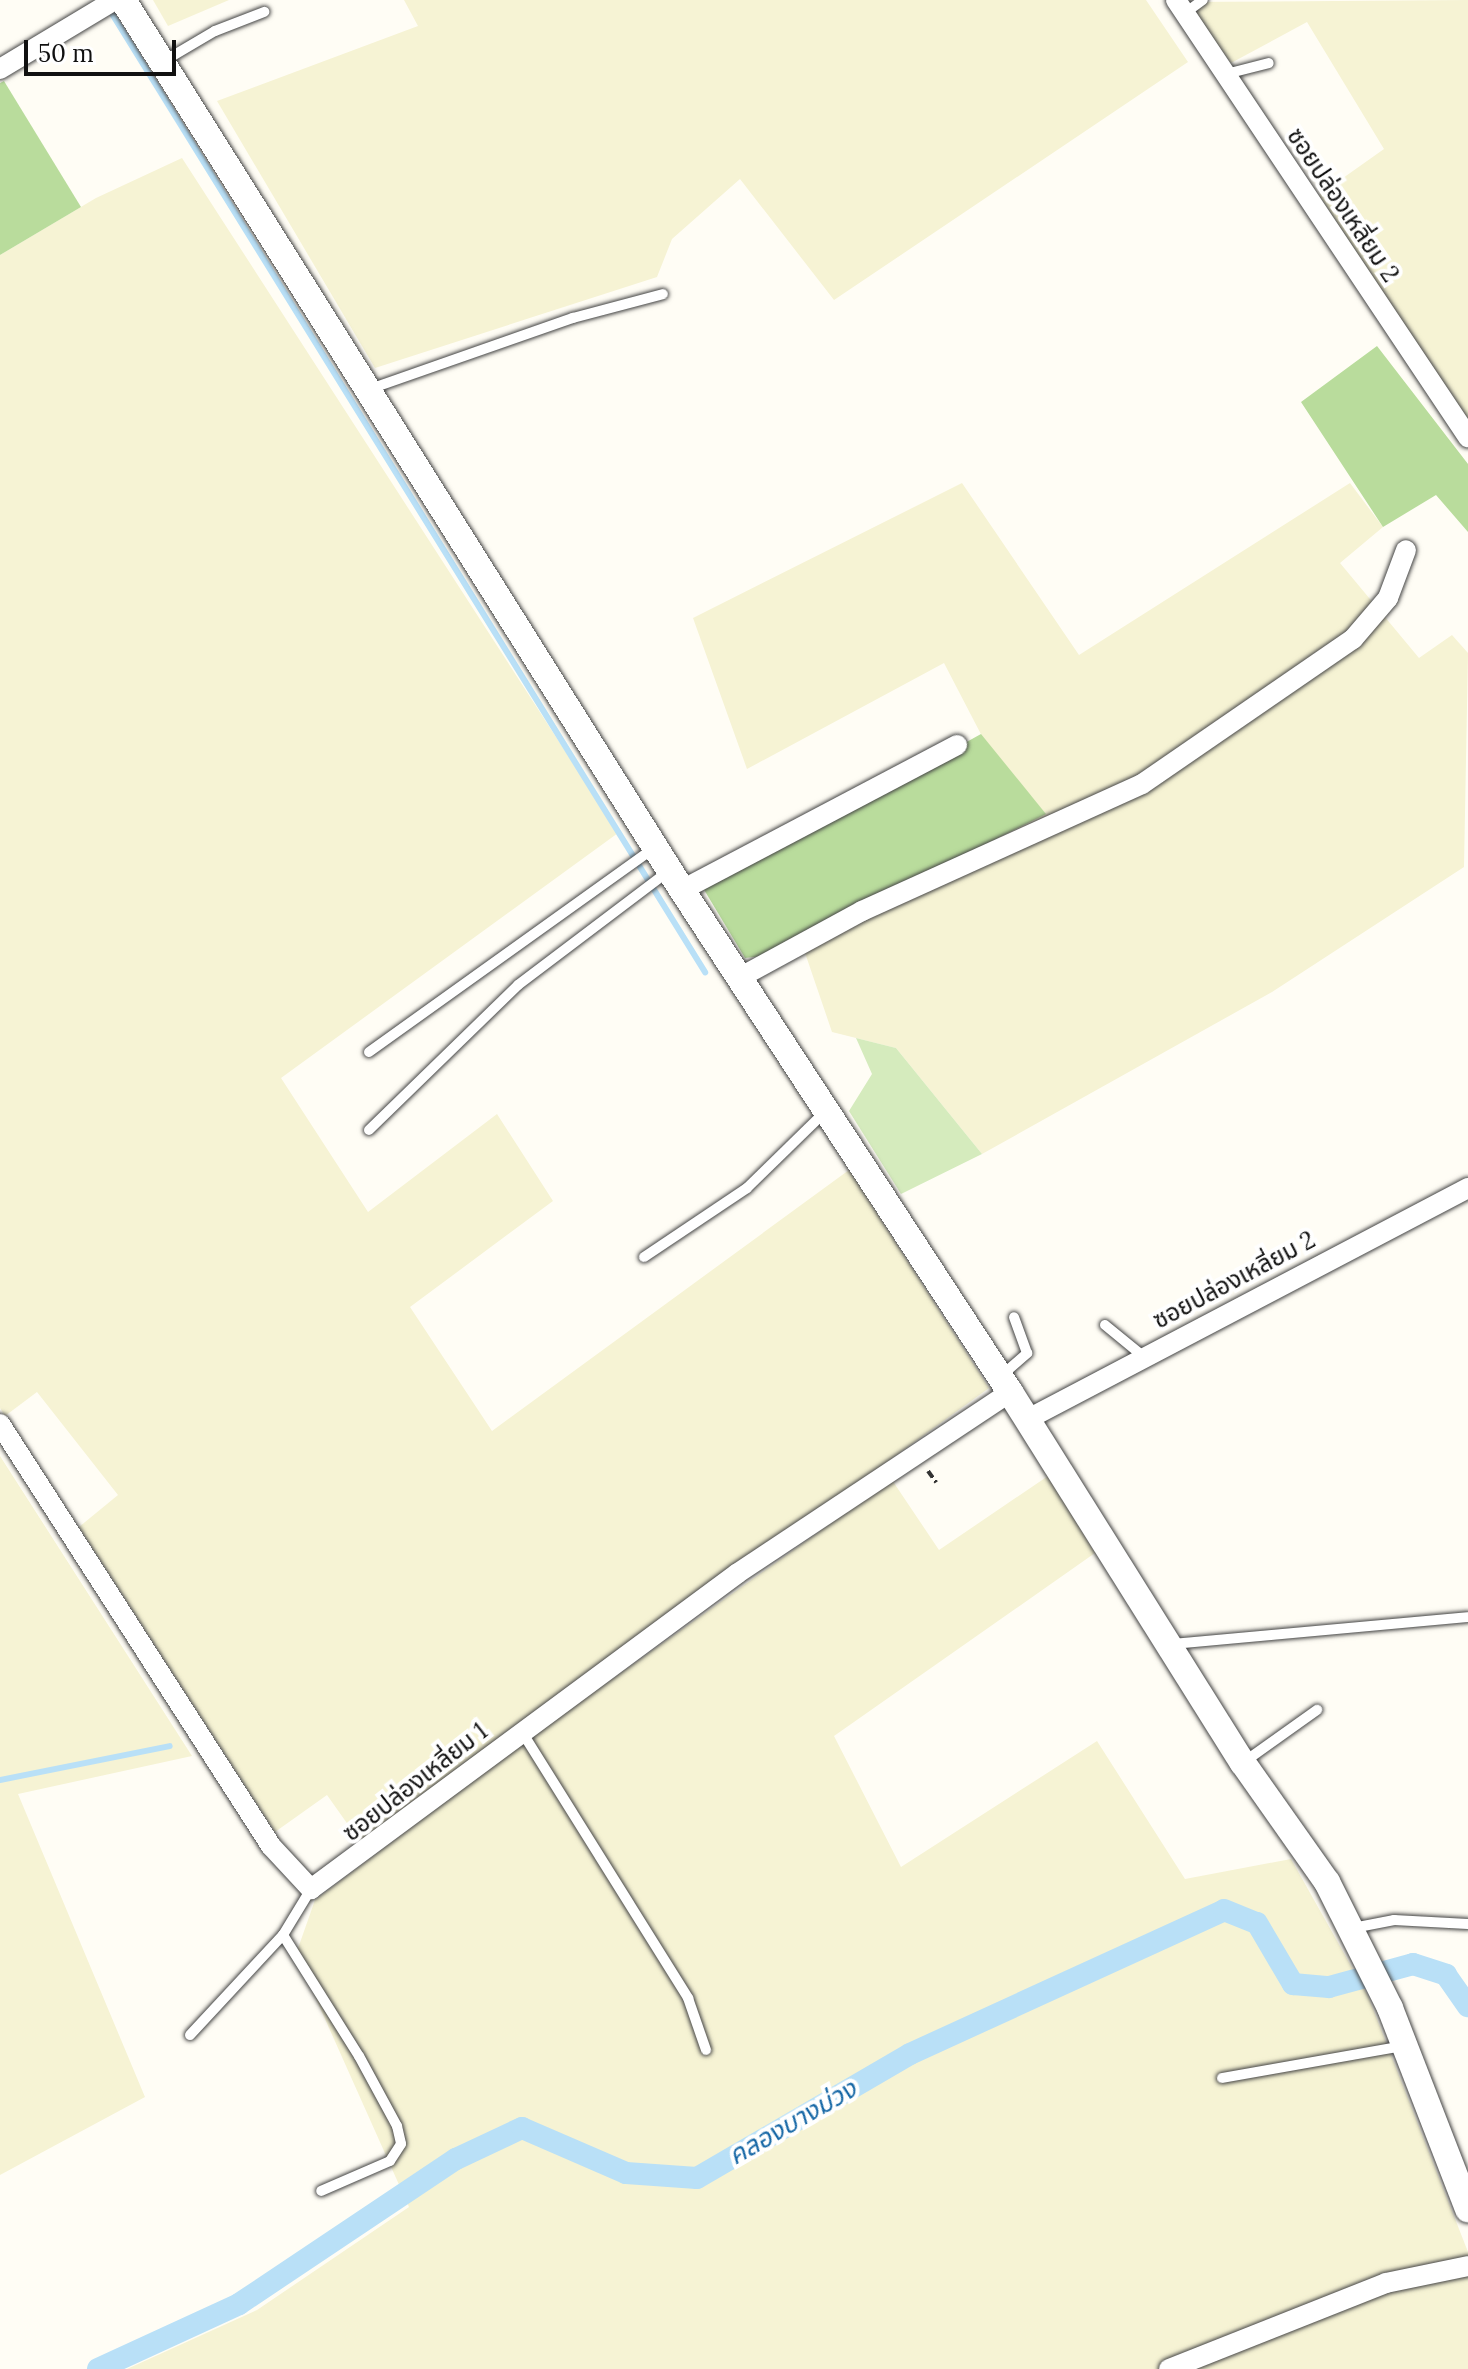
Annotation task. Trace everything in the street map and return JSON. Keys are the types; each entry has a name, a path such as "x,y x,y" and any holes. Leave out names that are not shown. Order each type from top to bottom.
{"street":[{"path":"0,69 115,0"},
{"path":"123,0 676,880 1005,1384 1243,1763 1327,1882 1390,2008 1468,2209"},
{"name":"ซอยปล่องเหลี่ยม 2","path":"1180,6 1468,437"},
{"path":"739,978 862,911 1142,784 1353,639 1388,598 1406,550"},
{"path":"676,880 957,745"},
{"name":"ซอยปล่องเหลี่ยม 2","path":"1026,1420 1468,1188"},
{"name":"ซอยปล่องเหลี่ยม 1","path":"311,1889 738,1573 1005,1384"},
{"path":"0,1424 271,1846 311,1889"},
{"path":"1169,2369 1386,2283 1468,2266"}],"lane":[{"path":"1180,6 1203,0"},
{"path":"162,62 215,31 264,12"},
{"path":"1226,74 1269,63"},
{"path":"368,390 573,318 663,294"},
{"path":"369,1052 655,847"},
{"path":"369,1130 518,985 676,880"},
{"path":"644,1257 747,1188 826,1111"},
{"path":"1005,1384 1027,1353 1014,1317"},
{"path":"1105,1325 1144,1357"},
{"path":"1170,1644 1468,1617"},
{"path":"1243,1763 1317,1710"},
{"path":"522,1732 688,1998 706,2050"},
{"path":"190,2035 283,1935 311,1889"},
{"path":"1357,1938 1394,1920 1468,1924"},
{"path":"283,1935 359,2056 397,2126 401,2144 399,2153 374,2170 321,2191"},
{"path":"1222,2078 1403,2046"}],"shaded area":[{"path":"153,0 229,0 168,26"},
{"path":"404,0 1146,0 1188,62 834,300 740,179 672,239 657,277 375,368 217,101 418,26"},
{"path":"1468,0 1468,425 1319,195 1384,149 1307,22 1231,63 1186,2"},
{"path":"182,158 618,833 281,1078 368,1212 497,1114 553,1201 410,1307 492,1431 849,1170 989,1388 361,1843 327,1795 275,1832 79,1527 118,1495 37,1392 5,1416 0,1408 0,255 96,198"},
{"path":"962,483 1079,655 1350,483 1383,527 1340,563 1419,658 1452,635 1468,653 1464,867 1272,992 982,1154 896,1048 832,1032 803,947 1045,813 985,742 944,663 747,769 693,618"},
{"path":"0,1456 192,1756 18,1794 145,2097 0,2175"},
{"path":"1048,1476 1095,1553 834,1736 901,1867 1097,1741 1185,1879 1291,1859 1368,1996 1468,2252 1468,2369 127,2369 257,2310 409,2207 296,1954 315,1900 538,1732 892,1480 939,1550"}],"green space":[{"path":"4,81 81,207 0,255 0,83"},
{"path":"1377,346 1468,464 1468,532 1436,495 1383,527 1301,402"},
{"path":"981,734 1046,814 763,956 745,958 703,888"},
{"path":"856,1038 896,1048 982,1154 901,1194 849,1111 872,1074"}],"waterway":[{"path":"109,9 705,972"},
{"path":"0,1780 170,1746"},
{"name":"คลองบางม่วง","path":"98,2369 239,2304 456,2159 522,2128 626,2173 697,2178 910,2054 1224,1910 1257,1923 1293,1984 1329,1987 1413,1964 1446,1975 1468,2006"}]}
